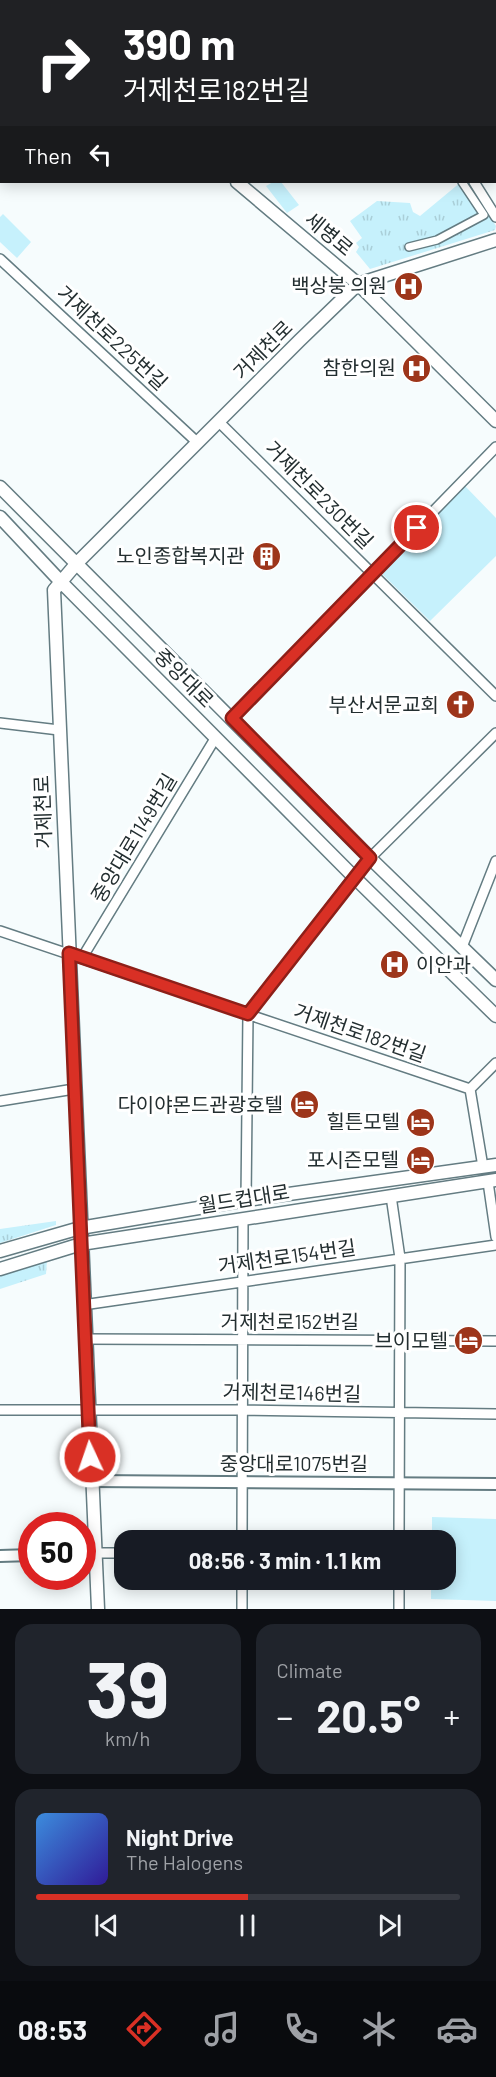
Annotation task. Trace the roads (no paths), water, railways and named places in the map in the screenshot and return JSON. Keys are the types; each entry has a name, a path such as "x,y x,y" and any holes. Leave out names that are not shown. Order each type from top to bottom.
{"main road":[{"name":"세병로","path":"238,183 358,285 496,421"},
{"name":"거제천로","path":"91,1512 92,1481 54,590 77,563 358,285 496,240"},
{"name":"중앙대로","path":"0,487 232,718 367,862 495,977"},
{"name":"중앙대로","path":"0,517 61,582 354,877 496,1016"},
{"name":"월드컵대로","path":"0,1251 80,1228 246,1200 496,1165"},
{"name":"월드컵대로","path":"0,1269 81,1245 492,1181"},
{"name":"거제천로","path":"95,1590 98,1609"}],"street":[{"path":"409,247 437,240 484,215 463,183"},
{"path":"475,183 496,217"},
{"name":"거제천로225번길","path":"0,260 198,443"},
{"name":"거제천로230번길","path":"219,422 496,696"},
{"path":"232,718 496,447"},
{"path":"0,723 59,730"},
{"path":"246,1200 248,1014 367,862 496,733"},
{"name":"중앙대로1149번길","path":"82,958 216,737"},
{"path":"462,947 496,861"},
{"name":"거제천로182번길","path":"0,931 470,1089"},
{"path":"483,1167 470,1089 496,1064"},
{"path":"0,1101 74,1089"},
{"path":"492,1181 496,1237"},
{"path":"391,1196 400,1258 399,1530"},
{"path":"242,1530 243,1219"},
{"name":"거제천로154번길","path":"83,1305 496,1245"},
{"name":"거제천로152번길","path":"85,1339 496,1341"},
{"name":"거제천로146번길","path":"0,1410 242,1410 496,1414"},
{"name":"중앙대로1075번길","path":"92,1481 496,1484"},
{"path":"96,1554 114,1553"},
{"path":"0,1556 18,1555"},
{"path":"242,1590 242,1609"},
{"path":"399,1590 399,1609"}],"place":[{"name":"백상붕 의원","path":"408,286"},
{"name":"참한의원","path":"417,368"},
{"name":"노인종합복지관","path":"266,556"},
{"name":"부산서문교회","path":"460,705"},
{"name":"이안과","path":"395,965"},
{"name":"다이야몬드관광호텔","path":"304,1105"},
{"name":"힐튼모텔","path":"421,1122"},
{"name":"포시즌모텔","path":"420,1160"},
{"name":"브이모텔","path":"469,1341"}]}
